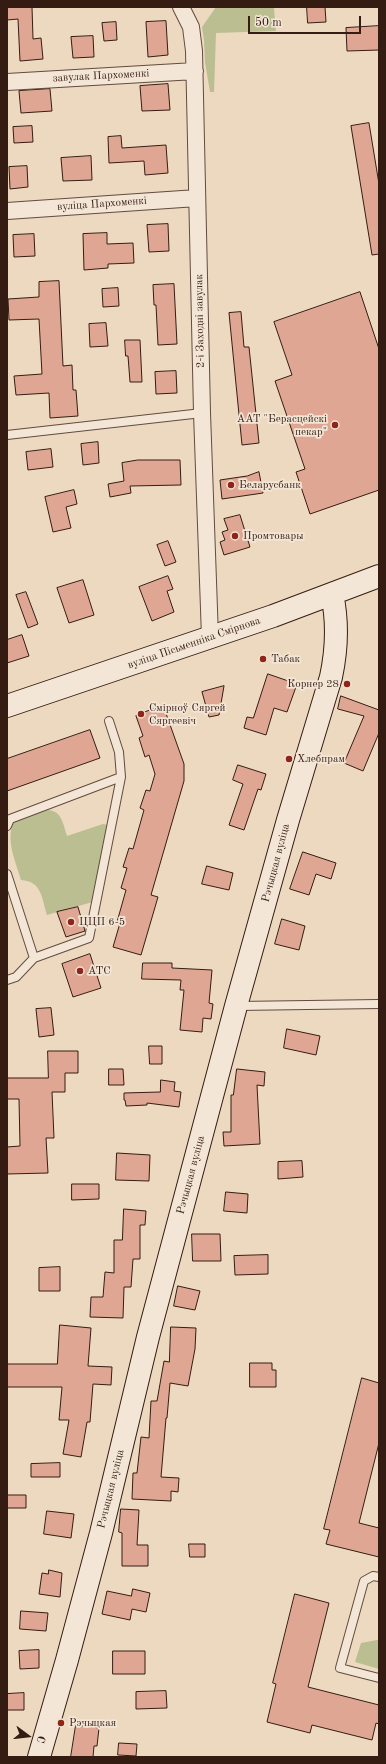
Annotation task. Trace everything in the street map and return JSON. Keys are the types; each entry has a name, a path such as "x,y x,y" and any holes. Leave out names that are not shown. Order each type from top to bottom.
{"main road":[{"name":"вуліца Пісьменніка Смірнова","path":"7,706 210,637 379,576"},
{"name":"Рэчыцкая вуліца","path":"39,1757 63,1675 101,1533 148,1337 236,1006 288,820 331,677 337,629 332,594"}],"street":[{"name":"2-і Заходні завулак","path":"182,8 193,35 195,71 202,413 210,637"},
{"name":"завулак Пархоменкі","path":"7,82 195,71"},
{"name":"вуліца Пархоменкі","path":"7,211 197,198"}],"lane":[{"path":"7,435 202,413"},
{"path":"7,980 16,977 34,958 89,938 121,777 119,752 109,721"},
{"path":"7,826 10,819 121,777"},
{"path":"7,874 34,958"},
{"path":"236,1006 379,1004"},
{"path":"379,1577 373,1576 364,1581 340,1668 379,1678"}],"green space":[{"path":"216,7 275,7 276,31 216,33 214,92 210,92 205,62 202,27"},
{"path":"48,810 53,811 59,816 67,836 103,824 108,825 96,901 47,915 42,897 37,887 28,881 21,880 12,850 11,834 15,820"},
{"path":"379,1640 379,1669 355,1662 361,1643"}],"building":[{"path":"32,7 33,39 41,38 43,59 20,61 18,19 7,20 7,8"},
{"path":"307,7 325,7 326,22 308,23"},
{"path":"166,21 168,55 148,57 146,22"},
{"path":"116,22 117,40 104,41 102,23"},
{"path":"379,26 379,50 347,51 346,28"},
{"path":"93,36 94,57 73,58 71,37"},
{"path":"168,84 170,110 142,111 140,86"},
{"path":"50,89 52,111 21,113 19,91"},
{"path":"369,123 379,184 379,254 372,255 351,126"},
{"path":"32,126 33,142 14,143 13,127"},
{"path":"121,136 122,148 166,145 168,173 145,175 144,161 109,163 108,137"},
{"path":"91,156 92,180 63,181 61,158"},
{"path":"27,166 28,187 10,189 9,167"},
{"path":"168,224 169,251 149,252 147,225"},
{"path":"107,233 107,244 133,243 134,263 108,264 108,268 84,270 83,234"},
{"path":"34,234 35,256 14,257 13,235"},
{"path":"59,281 63,366 72,365 73,390 76,390 78,416 50,418 49,393 16,395 14,376 42,374 39,319 9,320 8,299 39,297 39,282"},
{"path":"174,284 177,344 158,345 156,305 154,305 153,285"},
{"path":"118,288 119,306 103,307 102,289"},
{"name":"ААТ \"Берасцейскі пекар\"","path":"360,292 379,349 379,490 310,514 296,472 305,469 275,381 292,375 274,322"},
{"path":"241,312 244,347 249,347 259,443 242,445 229,313"},
{"path":"106,323 108,346 90,347 89,324"},
{"path":"125,340 140,340 142,382 130,382"},
{"path":"176,371 177,393 156,394 155,372"},
{"path":"98,442 99,463 83,465 81,444"},
{"path":"51,449 53,467 28,470 26,452"},
{"path":"138,460 180,460 181,485 130,486 131,493 110,497 108,484 124,481 122,463"},
{"path":"259,472 263,493 222,499 220,480 247,476"},
{"path":"74,490 77,504 66,507 71,528 53,532 45,497"},
{"name":"Промтовары","path":"240,515 250,547 224,555 220,542 225,540 222,532 228,530 224,519"},
{"path":"168,541 176,562 165,566 157,545"},
{"path":"168,576 173,589 167,591 174,612 152,621 139,587"},
{"path":"83,580 94,615 69,623 57,588"},
{"path":"26,592 38,624 28,628 16,595"},
{"path":"22,635 29,656 7,663 7,640"},
{"path":"268,674 297,684 287,712 274,708 266,735 244,728 247,717 253,718"},
{"path":"224,686 219,715 209,717 202,692"},
{"path":"341,696 379,710 379,733 363,771 344,763 364,716 338,709"},
{"path":"163,705 184,764 184,781 151,895 158,897 141,955 113,947 120,923 117,922 126,890 121,888 127,868 123,867 129,848 133,849 144,810 140,808 146,790 150,791 155,774 149,755 145,757 139,738 143,736 136,716"},
{"path":"90,730 100,758 7,791 7,759"},
{"path":"238,765 266,774 261,790 258,789 244,830 229,825 243,784 233,780"},
{"path":"303,852 336,863 331,879 316,874 309,895 290,889"},
{"path":"207,866 233,873 229,890 202,884"},
{"name":"ЦЦП 6-5","path":"78,907 85,931 66,937 57,912"},
{"path":"282,919 305,926 299,950 275,944"},
{"name":"АТС","path":"90,954 101,988 73,997 62,964"},
{"path":"143,963 172,963 172,968 212,970 209,1003 213,1004 211,1019 203,1018 202,1032 180,1030 184,990 180,990 181,980 142,979"},
{"path":"51,1008 54,1035 39,1037 36,1009"},
{"path":"287,1029 320,1036 316,1055 284,1048"},
{"path":"149,1046 162,1046 162,1064 150,1064"},
{"path":"48,1051 78,1051 78,1073 65,1073 65,1092 52,1092 54,1138 46,1138 48,1173 7,1174 7,1147 20,1146 19,1099 7,1099 7,1078 48,1078"},
{"path":"109,1069 123,1069 124,1085 109,1085"},
{"path":"237,1069 265,1072 264,1086 257,1085 260,1144 224,1146 223,1132 231,1132 231,1095 233,1095"},
{"path":"161,1080 175,1082 174,1091 181,1092 179,1107 147,1103 147,1105 126,1106 124,1093 160,1092"},
{"path":"117,1153 150,1155 149,1181 116,1180"},
{"path":"302,1161 303,1177 278,1179 278,1162"},
{"path":"72,1184 99,1184 99,1199 72,1200"},
{"path":"226,1192 248,1194 247,1213 224,1211"},
{"path":"124,1209 146,1211 145,1225 140,1225 140,1259 133,1259 131,1287 124,1287 123,1318 90,1317 91,1297 103,1297 105,1272 114,1273 114,1240 122,1240"},
{"path":"192,1234 220,1234 221,1261 193,1261"},
{"path":"268,1255 268,1274 235,1275 234,1256"},
{"path":"60,1267 60,1291 39,1291 39,1268"},
{"path":"178,1286 200,1291 195,1310 174,1306"},
{"path":"60,1325 91,1328 88,1366 112,1367 111,1385 93,1384 90,1422 87,1422 81,1457 63,1454 69,1420 59,1420 62,1387 7,1387 7,1364 57,1364"},
{"path":"171,1327 196,1328 195,1349 188,1386 170,1383 166,1418 161,1477 179,1478 178,1492 171,1491 171,1501 132,1499 133,1473 137,1473 141,1437 149,1438 151,1401 157,1401 164,1361 169,1362"},
{"path":"250,1363 272,1363 272,1370 276,1370 276,1387 250,1387"},
{"path":"362,1378 379,1383 379,1443 359,1523 379,1528 379,1557 326,1544 330,1530 324,1529"},
{"path":"60,1463 60,1477 31,1477 31,1464"},
{"path":"7,1495 26,1495 26,1508 7,1508"},
{"path":"121,1509 139,1510 137,1545 148,1545 148,1566 122,1566 122,1533 119,1532"},
{"path":"47,1511 74,1514 71,1538 44,1534"},
{"path":"189,1544 205,1544 205,1557 190,1557"},
{"path":"49,1570 62,1573 60,1597 39,1594 42,1573 48,1574"},
{"path":"133,1589 150,1593 146,1612 132,1609 130,1620 102,1614 107,1591 131,1596"},
{"path":"295,1594 329,1603 308,1687 379,1705 379,1724 376,1723 372,1740 312,1725 310,1733 267,1722 276,1684 273,1683"},
{"path":"21,1611 48,1613 46,1631 20,1629"},
{"path":"39,1650 39,1668 20,1669 19,1651"},
{"path":"113,1651 145,1651 145,1674 113,1674"},
{"path":"166,1691 167,1708 136,1709 136,1692"},
{"path":"24,1693 24,1710 7,1710 7,1694"},
{"path":"76,1725 99,1728 97,1746 94,1746 93,1757 71,1757"},
{"path":"119,1743 137,1744 136,1756 118,1755"}],"place":[{"name":"ААТ \"Берасцейскі пекар\"","path":"335,425"},
{"name":"Беларусбанк","path":"231,485"},
{"name":"Промтовары","path":"235,536"},
{"name":"Табак","path":"263,659"},
{"name":"Корнер 28","path":"347,684"},
{"name":"Смірноў Сяргей Сяргеевіч","path":"141,714"},
{"name":"Хлебпрам","path":"289,759"},
{"name":"ЦЦП 6-5","path":"71,922"},
{"name":"АТС","path":"80,971"},
{"name":"Рэчыцкая","path":"61,1723"}]}
